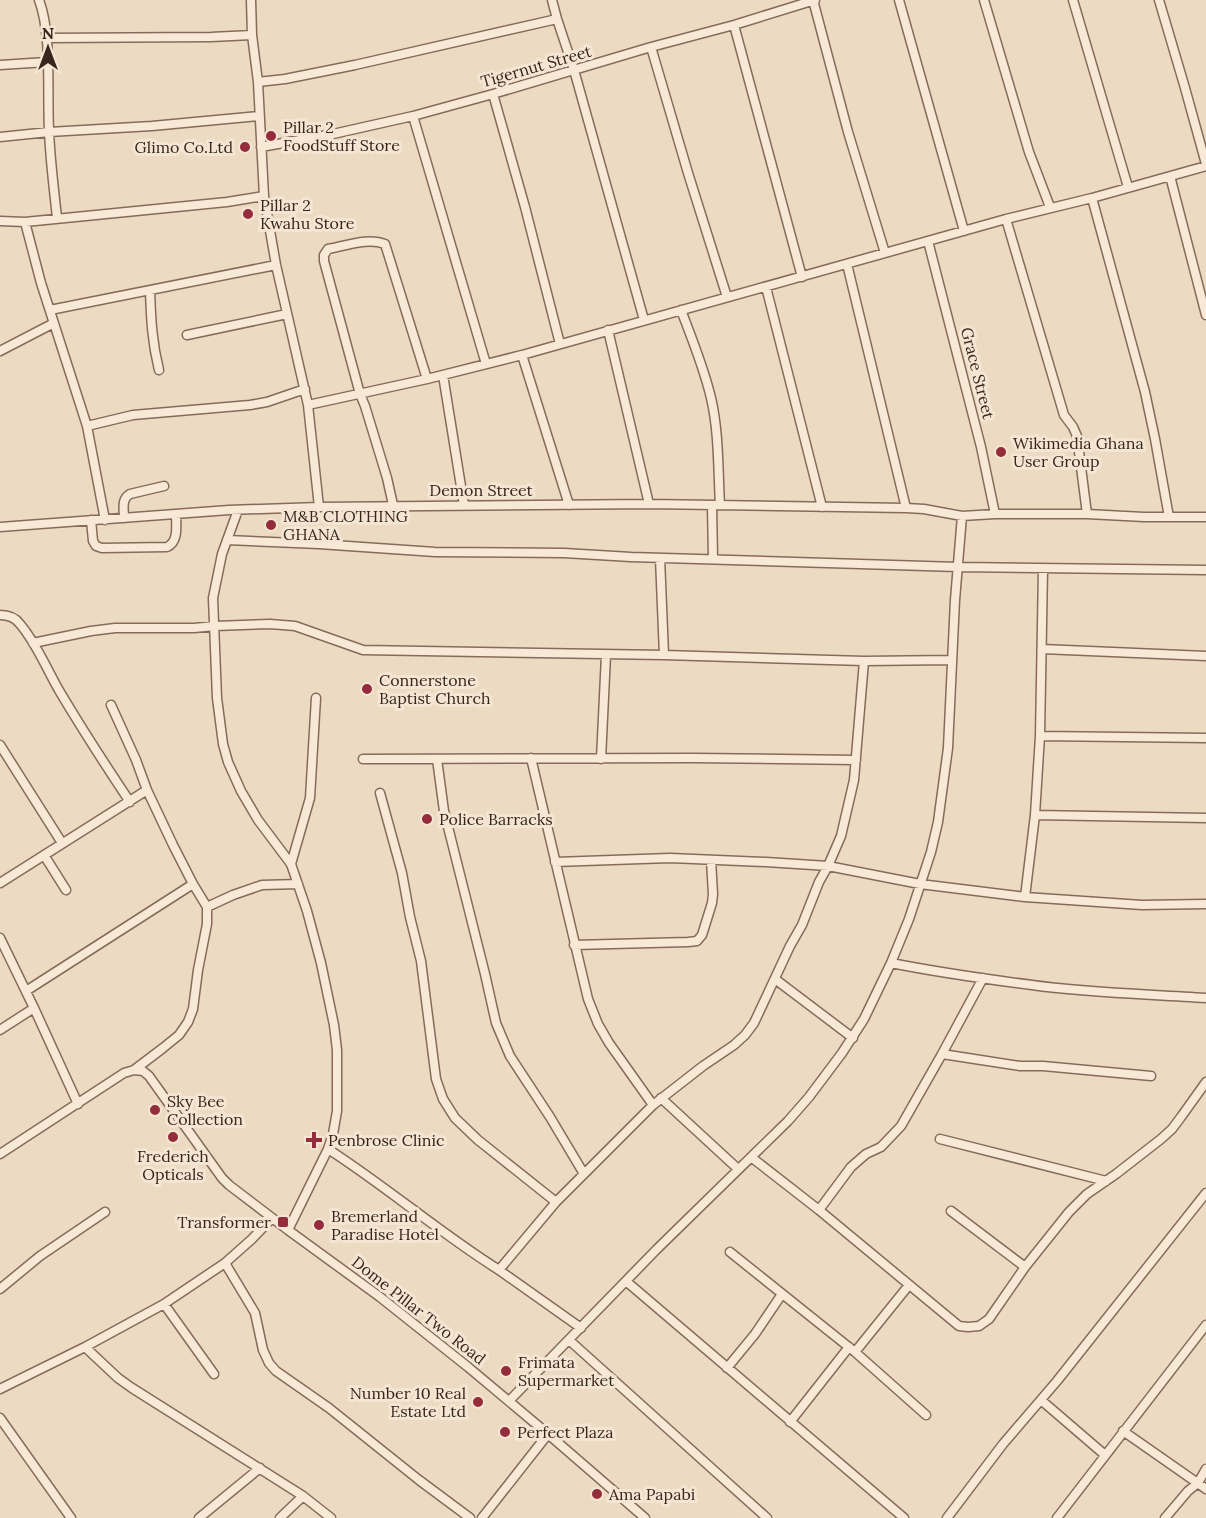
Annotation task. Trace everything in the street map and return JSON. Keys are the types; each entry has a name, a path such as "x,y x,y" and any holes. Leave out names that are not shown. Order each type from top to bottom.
{"street":[{"path":"39,0 46,38 49,132 57,218"},
{"path":"252,0 252,35 258,82 264,196 276,265 308,405 319,507"},
{"path":"552,0 574,70 644,320"},
{"path":"814,0 848,132 885,253"},
{"name":"Tigernut Street","path":"261,147 413,116 814,0"},
{"path":"899,0 964,231"},
{"path":"984,0 1029,152 1050,207"},
{"path":"1073,0 1128,187"},
{"path":"308,405 522,355 1206,165 1159,0"},
{"path":"258,82 355,65 557,19"},
{"path":"734,25 802,277"},
{"path":"46,38 252,35"},
{"path":"651,47 687,173 727,297"},
{"path":"0,65 47,62"},
{"path":"494,94 560,344"},
{"path":"0,137 259,116"},
{"path":"413,116 486,364"},
{"path":"1170,176 1206,315"},
{"path":"0,221 25,222 227,202 264,196"},
{"path":"1092,198 1145,392 1169,517"},
{"path":"1006,219 1064,415 1077,436 1087,514"},
{"path":"25,222 33,256 87,426 105,520"},
{"path":"393,505 324,261 324,255 328,249 371,241 385,244 427,379"},
{"name":"Grace Street","path":"928,241 981,447 995,514"},
{"path":"847,264 906,508"},
{"path":"50,310 276,265"},
{"path":"766,287 822,507"},
{"path":"150,291 153,344 159,370"},
{"path":"681,310 706,378 716,424 716,505 712,559"},
{"path":"187,335 287,314"},
{"path":"0,351 54,323"},
{"path":"608,330 648,504"},
{"path":"522,355 569,505"},
{"path":"443,375 464,505"},
{"path":"87,426 133,415 250,405 267,402 305,389"},
{"path":"124,518 126,496 164,486"},
{"name":"Demon Street","path":"0,527 238,510 393,505 716,505 906,508 962,516 1087,514 1206,517"},
{"path":"238,510 218,568 213,598 218,718 225,753 241,791 258,820 291,864 307,910 334,1025 338,1067 337,1111 328,1149 288,1230"},
{"path":"91,520 93,541 96,546 102,548 167,546 175,539 176,514"},
{"path":"509,1401 657,1249 788,1121 809,1097 864,1019 909,919 931,852 943,790 948,748 962,516"},
{"path":"227,540 330,544 435,552 564,553 1043,569 1206,570"},
{"path":"660,558 664,655"},
{"path":"1025,897 1035,815 1041,736 1043,569"},
{"path":"0,615 7,615 20,623 59,690 130,802"},
{"path":"33,643 116,628 194,628 270,624 295,626 363,650 864,661 952,660"},
{"path":"1042,649 1206,656"},
{"path":"600,759 606,655"},
{"path":"499,1270 556,1202 653,1105 734,1045 754,1023 802,925 843,827 854,780 864,661"},
{"path":"291,864 309,798 316,698"},
{"path":"0,1154 124,1073 134,1070 178,1035 188,1023 193,1009 207,924 207,908 147,790 111,705"},
{"path":"1041,736 1206,738"},
{"path":"0,745 62,843"},
{"path":"531,758 588,999 598,1024 622,1063 653,1105"},
{"path":"363,759 856,760"},
{"path":"436,759 444,811 496,1023 510,1056 584,1174"},
{"path":"0,883 147,790"},
{"path":"380,793 402,873 421,961 436,1079 443,1099 455,1118 478,1140 556,1202"},
{"path":"1035,815 1206,818"},
{"path":"44,855 66,891"},
{"path":"555,862 670,858 828,866 920,884 1025,897 1142,905 1206,904"},
{"path":"574,945 697,941 702,935 712,903 711,860"},
{"path":"26,991 193,884"},
{"path":"207,908 233,895 262,885 298,884"},
{"path":"0,938 4,955 26,991 78,1104"},
{"path":"891,963 1073,990 1206,998"},
{"path":"819,1210 851,1167 866,1154 881,1147 901,1126 983,978"},
{"path":"775,979 852,1038"},
{"path":"0,1030 34,1008"},
{"path":"942,1054 1020,1066 1043,1066 1151,1077"},
{"name":"Dome Pillar Two Road","path":"134,1070 143,1071 149,1076 222,1178 272,1218 380,1297 509,1401 645,1518"},
{"path":"751,1157 959,1326 979,1326 989,1319 1025,1267 1069,1212 1087,1194 1172,1129 1206,1082"},
{"path":"661,1098 738,1169"},
{"path":"940,1139 1106,1181"},
{"path":"328,1149 581,1328"},
{"path":"947,1518 1003,1444 1041,1400 1206,1193"},
{"path":"951,1211 1025,1267"},
{"path":"0,1289 40,1256 105,1212"},
{"path":"0,1389 85,1347 164,1304 225,1263 272,1218"},
{"path":"730,1252 819,1321 926,1415"},
{"path":"225,1263 255,1313 263,1350 276,1371 329,1408 470,1518"},
{"path":"627,1282 904,1518"},
{"path":"789,1422 909,1286"},
{"path":"727,1368 755,1334 782,1294"},
{"path":"164,1304 214,1374"},
{"path":"1057,1518 1206,1325"},
{"path":"569,1340 767,1518"},
{"path":"85,1347 132,1388 303,1496 331,1518"},
{"path":"1041,1400 1105,1455"},
{"path":"0,1418 70,1518"},
{"path":"0,1437 9,1431"},
{"path":"1123,1431 1202,1486"},
{"path":"482,1518 548,1434"},
{"path":"199,1518 260,1468"},
{"path":"1202,1486 1206,1469"},
{"path":"1165,1518 1188,1491 1202,1486"},
{"path":"280,1518 303,1496"}],"place":[{"name":"Pillar 2 FoodStuff Store","path":"271,136"},
{"name":"Glimo Co.Ltd","path":"245,147"},
{"name":"Pillar 2 Kwahu Store","path":"248,214"},
{"name":"Wikimedia Ghana User Group","path":"1001,452"},
{"name":"M&B CLOTHING GHANA","path":"271,525"},
{"name":"Connerstone Baptist Church","path":"367,689"},
{"name":"Police Barracks","path":"427,819"},
{"name":"Sky Bee Collection","path":"155,1110"},
{"name":"Frederich Opticals","path":"173,1137"},
{"name":"Penbrose Clinic","path":"314,1140"},
{"name":"Transformer","path":"283,1222"},
{"name":"Bremerland Paradise Hotel","path":"319,1225"},
{"name":"Frimata Supermarket","path":"506,1371"},
{"name":"Number 10 Real Estate Ltd","path":"478,1402"},
{"name":"Perfect Plaza","path":"505,1432"},
{"name":"Ama Papabi","path":"597,1494"}]}
